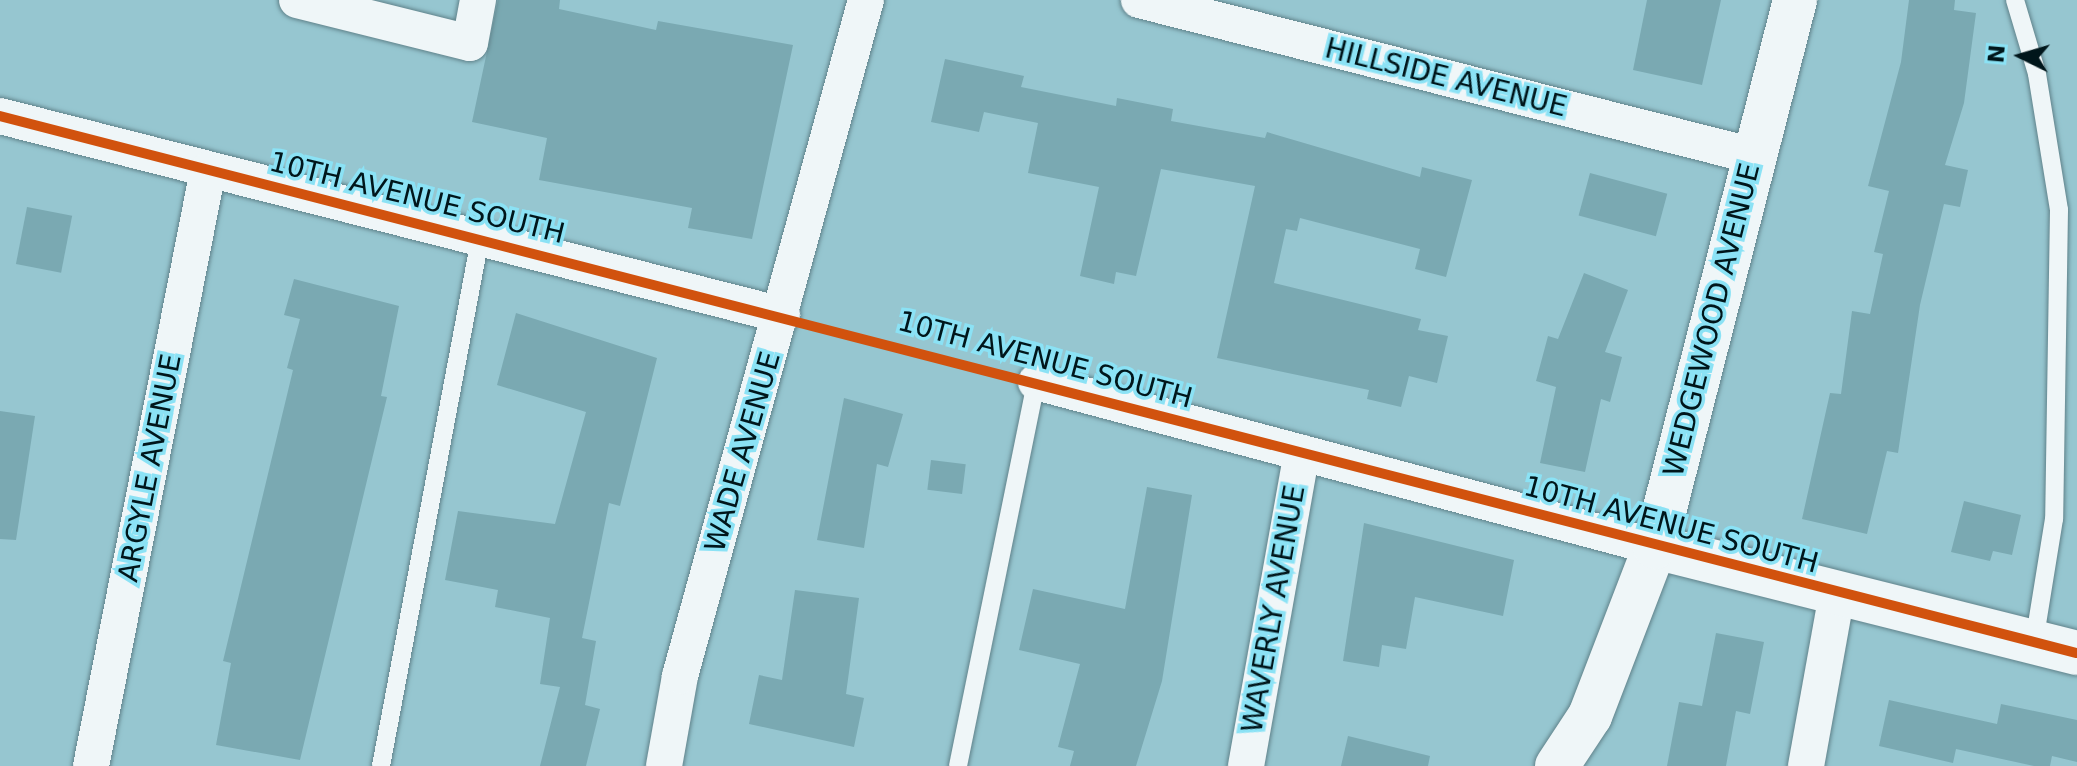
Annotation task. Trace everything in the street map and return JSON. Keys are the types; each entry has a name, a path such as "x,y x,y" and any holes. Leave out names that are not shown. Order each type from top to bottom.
{"main road":[{"name":"WEDGEWOOD AVENUE","path":"1557,766 1590,716 1655,547 1795,0"},
{"name":"10TH AVENUE SOUTH","path":"1655,547 2077,653"}],"street":[{"path":"297,0 470,43 478,0"},
{"name":"WADE AVENUE","path":"664,766 680,676 782,315 866,0"},
{"name":"HILLSIDE AVENUE","path":"1139,0 1754,156"},
{"name":"10TH AVENUE SOUTH","path":"0,116 782,315"},
{"name":"ARGYLE AVENUE","path":"91,766 208,170"},
{"name":"10TH AVENUE SOUTH","path":"1036,382 1655,547"},
{"name":"WAVERLY AVENUE","path":"1246,766 1302,453"},
{"path":"1806,766 1837,593"}],"lane":[{"path":"2015,0 2037,74 2059,210 2054,519 2034,642"},
{"path":"381,766 480,239"},
{"path":"958,766 1036,382"}],"building":[{"path":"498,0 560,0 559,9 656,30 658,21 793,45 752,239 688,228 692,208 539,180 547,138 472,122"},
{"path":"1647,0 1721,0 1702,85 1633,70"},
{"path":"1909,0 1955,0 1954,10 1976,13 1964,103 1945,165 1968,170 1960,207 1944,204 1920,305 1898,453 1887,451 1867,534 1802,519 1830,393 1841,394 1852,311 1870,314 1883,254 1874,252 1889,191 1868,186 1901,62"},
{"path":"945,59 1024,76 1021,87 1116,106 1117,98 1173,109 1171,121 1265,138 1267,132 1420,177 1422,167 1472,180 1446,277 1415,269 1420,249 1300,218 1297,231 1286,229 1274,283 1421,319 1418,330 1448,336 1437,383 1409,376 1401,407 1367,399 1369,390 1217,358 1255,186 1161,169 1136,276 1116,272 1114,284 1080,276 1099,187 1028,173 1038,123 984,112 979,132 931,122"},
{"path":"1590,173 1667,194 1656,236 1579,216"},
{"path":"27,207 72,216 61,273 16,264"},
{"path":"1584,273 1628,290 1605,352 1622,357 1610,402 1601,399 1585,472 1540,463 1556,387 1536,381 1548,336 1558,339"},
{"path":"294,279 399,306 381,396 387,397 300,760 216,745 231,663 223,661 293,370 287,368 300,319 284,315"},
{"path":"516,313 657,358 620,506 609,503 582,638 596,641 585,705 600,709 586,766 540,766 560,687 540,684 550,618 495,607 498,590 445,580 458,511 555,524 586,412 497,385"},
{"path":"844,398 903,414 888,467 877,464 864,548 817,540"},
{"path":"0,411 35,416 16,540 0,539"},
{"path":"931,460 966,464 962,494 927,490"},
{"path":"1147,487 1192,495 1162,681 1136,766 1070,766 1074,751 1058,747 1080,664 1019,650 1033,589 1125,609"},
{"path":"1964,501 2021,515 2012,555 1993,551 1990,561 1951,552"},
{"path":"1364,523 1514,560 1503,616 1415,597 1406,649 1382,645 1379,667 1343,661"},
{"path":"795,590 859,598 846,694 864,698 854,747 749,724 759,675 782,680"},
{"path":"1716,633 1764,642 1750,714 1736,711 1726,766 1667,766 1679,702 1702,706"},
{"path":"1889,700 1997,724 2001,704 2077,720 2077,762 2052,756 2050,766 2034,766 1956,749 1953,763 1879,746"},
{"path":"1348,736 1430,756 1428,766 1341,766"}],"cycle path":[{"path":"0,116 2077,653"}]}
